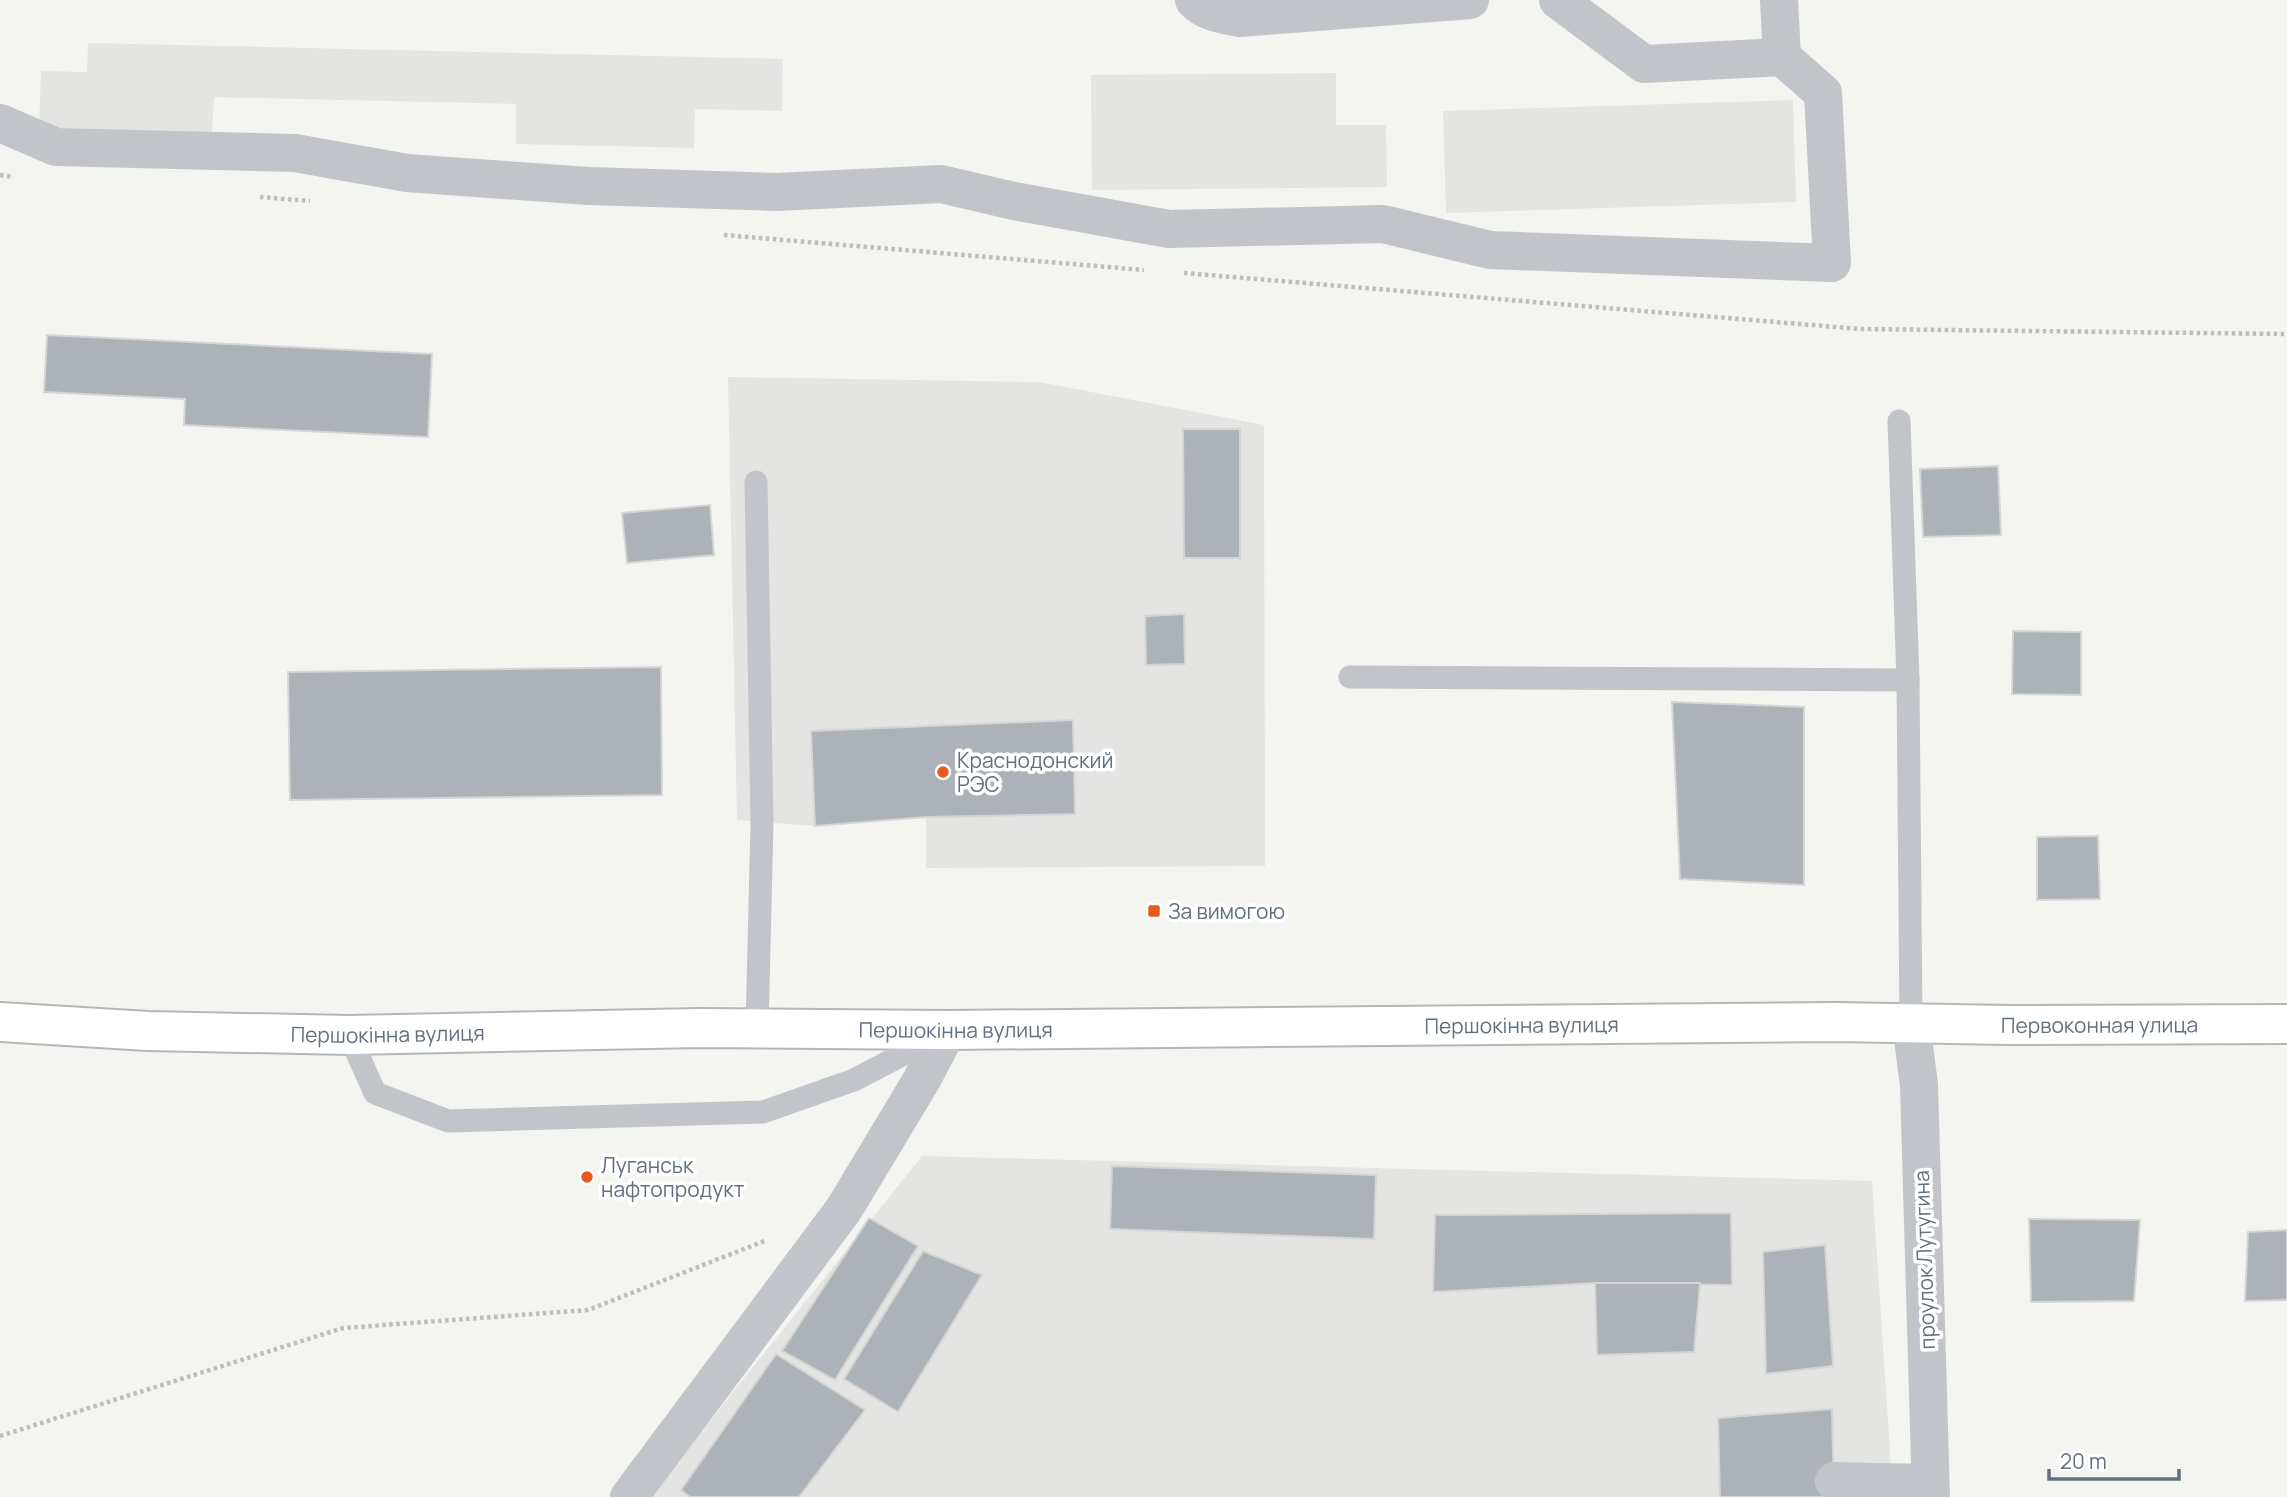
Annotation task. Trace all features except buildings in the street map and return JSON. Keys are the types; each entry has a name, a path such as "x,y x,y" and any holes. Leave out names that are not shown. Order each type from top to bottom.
{"highway":[{"name":"Першокінна вулиця","path":"0,1022 148,1031 349,1035 757,1028 948,1031 1911,1023"},
{"name":"Первоконная улица","path":"1911,1023 2287,1024"}],"street":[{"path":"1194,0 1220,14 1240,18 1470,0"},
{"path":"0,123 56,147 295,153 407,173 589,186 777,192 942,184 1014,201 1169,229 1382,224 1490,250 1832,263 1824,93 1782,57 1644,64 1558,0"},
{"path":"1779,0 1782,57"},
{"name":"проулок Лутугина","path":"1911,1023 1919,1085 1931,1490"},
{"path":"629,1497 844,1209 948,1031"},
{"path":"1834,1481 1931,1490"}],"lane":[{"path":"1899,421 1908,680 1911,1023"},
{"path":"756,482 762,823 757,1028"},
{"path":"1350,677 1908,680"},
{"path":"349,1035 375,1093 448,1121 763,1112 854,1080 948,1031"}],"path":[{"path":"0,1436 343,1328 588,1310 768,1239"}],"shaded area":[{"path":"88,43 783,59 782,111 695,109 694,148 516,144 516,104 214,97 212,133 39,128 41,71 87,72"},
{"path":"1336,73 1336,125 1386,125 1387,187 1092,190 1091,75"},
{"path":"1793,100 1796,202 1446,213 1443,111"},
{"name":"Краснодонский РЭС","path":"728,377 1039,382 1264,425 1265,866 926,868 926,817 815,826 737,820"},
{"path":"922,1156 1872,1181 1893,1497 649,1497"}],"place":[{"name":"Краснодонский РЭС","path":"943,772"},
{"name":"За вимогою","path":"1154,911"},
{"name":"Луганськ нафтопродукт","path":"587,1177"}]}
